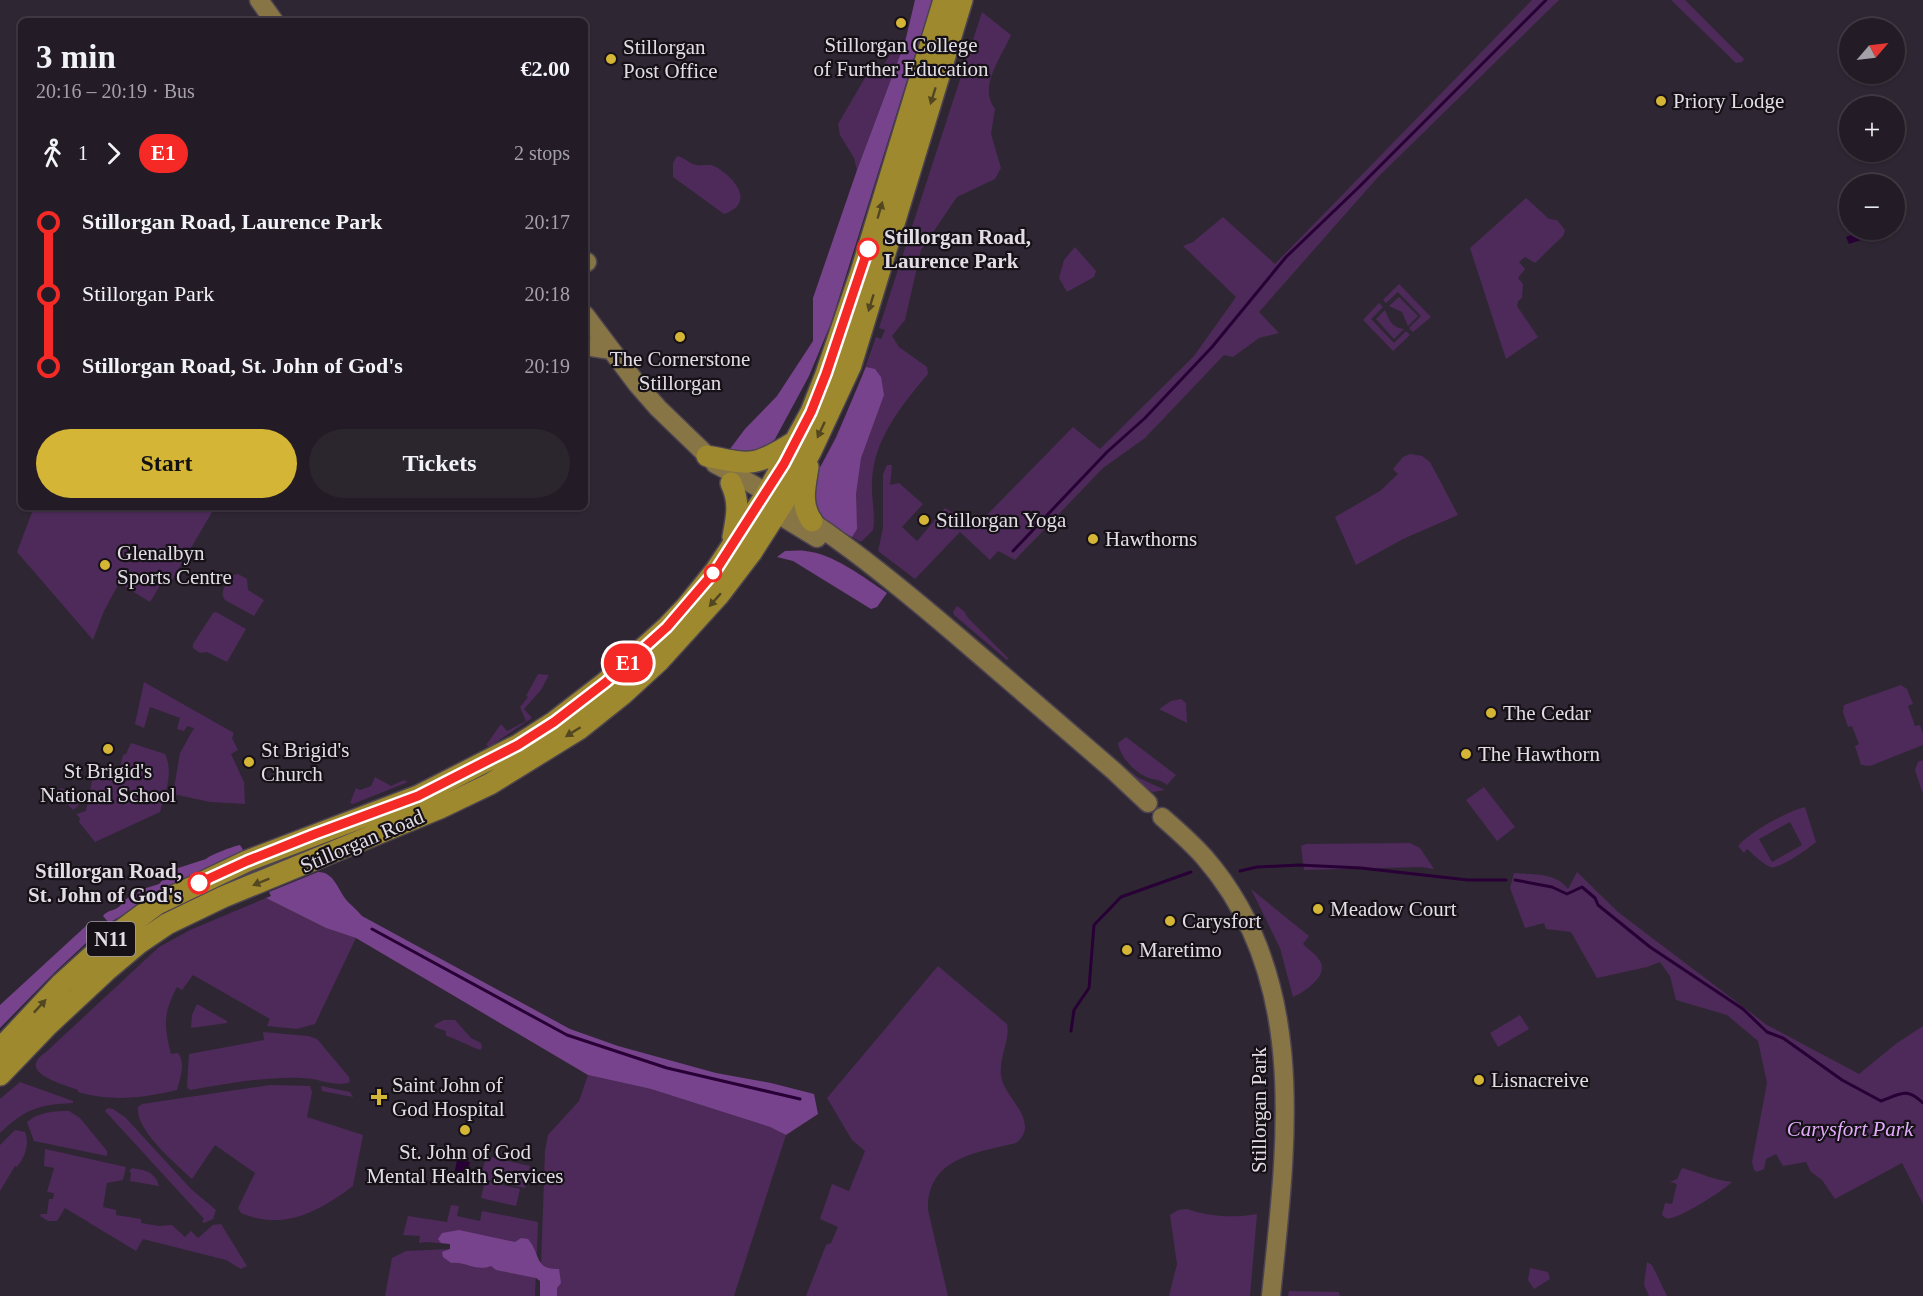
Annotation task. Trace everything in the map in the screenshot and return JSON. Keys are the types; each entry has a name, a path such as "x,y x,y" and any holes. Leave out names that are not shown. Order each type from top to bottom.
{"highway":[{"name":"Stillorgan Road","path":"802,448 811,412 858,282 944,0"},
{"name":"Stillorgan Road","path":"0,1075 48,1025 107,970 139,943 167,924 224,897 440,808 490,784 579,729 623,694 659,661 719,595 751,553 771,503 851,365 962,0"},
{"path":"711,460 752,463 802,448 804,502 812,521"},
{"path":"730,549 738,510 731,483"},
{"name":"Stillorgan Road","path":"0,1049 61,984 114,936 157,904 247,861 418,796 518,745 554,722 606,682 667,627 710,577 730,549 771,503"}],"main road":[{"path":"259,0 272,18"},
{"path":"588,319 658,408 731,483 771,503"},
{"path":"588,346 611,350"},
{"path":"711,460 771,503"},
{"name":"Stillorgan Park","path":"771,503 812,521 911,596 1148,803 1155,799 1163,803 1165,811 1162,817 1187,839 1217,873 1244,916 1260,952 1270,983 1282,1045 1286,1086 1285,1142 1271,1296"},
{"name":"Stillorgan Park","path":"771,503 817,538 853,553"}],"green space":[{"path":"1532,0 1559,0 1378,177 1259,312 1279,333 1259,338 1233,357 1224,355 1145,438 1103,468 1015,560 998,551 990,560 960,532 915,579 878,551 883,528 883,474 887,465 892,465 890,485 899,483 923,504 902,527 917,541 945,508 965,520 981,521 1073,427 1100,449 1194,356 1236,297 1183,246 1193,242 1223,217 1275,264"},
{"path":"1671,0 1685,0 1744,59 1742,62 1736,63"},
{"path":"982,12 1011,35 993,72 989,91 990,100 995,109 991,134 1001,168 995,179 957,197 921,250 905,320 892,336 899,347 927,367 928,374 890,424 877,452 872,489 873,530 861,542 836,528 816,475 849,407 876,337 881,339 885,330 879,328"},
{"path":"900,39 905,42 857,170 854,158 840,135 838,124 869,71 883,66"},
{"path":"677,156 693,164 713,166 730,177 739,190 741,197 739,204 724,214 673,177 673,163"},
{"path":"1526,198 1549,219 1557,220 1565,230 1563,236 1535,263 1525,257 1519,262 1525,269 1518,278 1523,284 1522,298 1518,301 1517,306 1538,337 1506,359 1470,248"},
{"path":"1075,247 1096,271 1094,277 1067,292 1059,278 1064,260"},
{"path":"1399,284 1431,317 1413,332 1409,328 1421,316 1398,292 1386,303 1383,300"},
{"path":"1399,297 1418,316 1408,326 1402,312 1389,306"},
{"path":"1379,303 1383,307 1371,319 1394,343 1406,331 1410,335 1393,351 1363,320"},
{"path":"1385,310 1394,325 1404,329 1394,339 1376,319"},
{"path":"1410,454 1422,456 1430,462 1458,515 1403,539 1356,565 1335,517 1380,491 1398,474 1393,469 1403,457"},
{"name":"Glenalbyn Sports Centre","path":"33,510 213,510 171,582 164,579 150,602 119,583 104,611 93,640 17,552"},
{"path":"883,561 1121,764 1139,778 1165,790 1153,792 1142,786 881,562"},
{"path":"238,574 247,579 248,590 264,600 254,616 223,597 226,584 233,575"},
{"path":"957,606 1009,659 1007,660 954,615 953,612"},
{"path":"216,612 246,629 227,662 207,652 200,653 193,648 193,644 213,613"},
{"path":"538,674 549,675 541,690 524,709 532,718 489,747 486,745 501,724 507,731 526,721 520,707 528,697 526,696"},
{"path":"144,682 234,733 232,738 238,750 231,754 244,782 245,804 210,802 173,794 180,753 194,728 187,726 184,731 177,729 180,718 150,707 144,728 135,724"},
{"path":"1901,685 1907,689 1913,704 1908,706 1915,726 1920,725 1923,745 1870,766 1861,765 1855,746 1859,744 1852,726 1848,727 1843,712 1844,705"},
{"path":"1181,699 1186,703 1187,723 1159,709 1171,701"},
{"path":"1126,737 1176,775 1167,785 1144,776 1129,764 1118,743"},
{"path":"131,743 165,754 168,761 169,776 160,812 95,842 79,822 80,818 76,814 86,811 93,776 117,779 123,755 126,754"},
{"path":"1923,760 1923,794 1915,770 1918,762"},
{"path":"375,777 391,786 404,780 408,782 353,804 350,803 356,788 360,790 371,786"},
{"path":"1484,787 1515,827 1497,841 1466,800"},
{"path":"60,788 80,794 78,806 73,810 59,795"},
{"path":"1805,807 1816,842 1794,858 1770,867 1747,849 1744,853 1738,846 1760,828","holes":["1790,822 1802,845 1772,862 1759,839"]},
{"path":"1410,843 1420,848 1434,869 1421,867 1304,870 1301,846 1306,844"},
{"name":"Carysfort Park","path":"1577,872 1618,912 1767,1025 1859,1074 1897,1043 1923,1026 1923,1204 1902,1163 1835,1199 1822,1180 1811,1172 1806,1162 1783,1166 1776,1154 1766,1159 1764,1169 1757,1172 1754,1170 1752,1162 1767,1083 1758,1041 1727,1015 1676,1000 1670,976 1660,962 1597,978 1571,932 1546,929 1544,923 1525,928 1510,888 1514,873 1550,877 1568,889"},
{"path":"1251,889 1309,936 1303,944 1320,961 1322,967 1318,978 1293,997 1280,948"},
{"path":"266,898 326,928 356,938 315,1024 297,1029 267,1026 270,1019 193,975 182,990 177,987 167,1012 166,1027 171,1054 178,1053 182,1061 177,1090 140,1097 103,1097 78,1092 39,1072 36,1063 40,1057 159,947 190,930"},
{"path":"938,966 1007,1024 1008,1031 1001,1075 1006,1090 1024,1120 1023,1136 1016,1143 985,1150 956,1161 936,1179 930,1193 928,1210 948,1296 806,1296 826,1245 831,1243 838,1227 820,1219 832,1184 849,1191 865,1151 852,1140 827,1098"},
{"path":"197,1004 227,1023 191,1028 192,1015"},
{"path":"1520,1015 1529,1029 1498,1047 1490,1033"},
{"path":"444,1020 455,1020 471,1038 481,1043 482,1048 480,1050 446,1036 446,1031 434,1027"},
{"path":"263,1032 308,1036 317,1039 349,1077 350,1082 336,1084 313,1079 283,1078 252,1080 190,1090 187,1087 189,1054 264,1040"},
{"path":"588,1075 651,1089 770,1127 786,1135 734,1296 540,1296 545,1151 548,1135 579,1101"},
{"path":"20,1082 73,1101 73,1103 34,1109 18,1118 0,1133 0,1099"},
{"path":"270,1085 310,1086 312,1092 307,1117 363,1135 353,1186 314,1211 286,1219 272,1220 241,1213 238,1208 255,1173 215,1145 192,1179 167,1156 150,1136 143,1126 138,1107 142,1104"},
{"path":"321,1086 350,1092 353,1097 322,1091"},
{"path":"108,1108 125,1117 191,1189 216,1210 213,1219 204,1223 202,1221 204,1219 105,1111"},
{"path":"69,1111 80,1118 107,1151 107,1156 34,1141 27,1122 41,1114"},
{"path":"15,1130 25,1132 26,1150 20,1163 17,1167 15,1166 0,1191 0,1145"},
{"path":"45,1149 126,1167 123,1180 107,1183 103,1207 116,1210 116,1215 141,1219 141,1223 159,1226 172,1225 185,1237 191,1231 198,1238 213,1225 221,1224 247,1266 241,1269 226,1260 143,1239 136,1251 65,1208 57,1221 48,1221 40,1216 47,1214 49,1199 53,1199 54,1193 47,1192 54,1168 44,1166"},
{"path":"486,1156 530,1166 525,1188 481,1178"},
{"path":"132,1168 149,1172 159,1186 130,1181 129,1171"},
{"path":"1682,1168 1732,1182 1694,1208 1667,1218 1662,1215 1665,1203 1672,1204 1677,1184 1670,1182 1677,1179"},
{"path":"485,1181 520,1189 516,1206 481,1198"},
{"path":"451,1205 459,1206 457,1216 480,1221 482,1211 538,1222 535,1296 385,1296 392,1258 406,1251 450,1249 450,1244 419,1243 420,1236 403,1235 408,1216 447,1222"},
{"path":"1187,1209 1222,1216 1257,1214 1250,1296 1169,1296 1177,1264 1170,1215 1178,1210"},
{"path":"1647,1262 1652,1265 1667,1296 1649,1296 1644,1285"},
{"path":"1530,1268 1548,1272 1550,1279 1534,1289 1528,1280"},
{"path":"1289,1291 1339,1292 1340,1296 1288,1296"}],"shaded area":[{"path":"915,0 932,0 831,323 809,376 775,439 764,448 748,453 735,453 730,449 745,429 777,396 813,341 813,298 857,170 905,42"},
{"path":"1847,240 1861,240 1849,244"},
{"path":"866,367 875,369 881,377 884,395 861,458 856,494 857,529 852,537 823,520 809,506 816,475 836,438"},
{"path":"785,551 805,551 826,556 848,567 887,593 877,607 871,609 793,561 777,557"},
{"path":"240,845 245,853 143,903 109,923 103,916 119,907 129,897 134,898 140,890 159,884 172,870"},
{"path":"318,872 332,879 348,902 362,916 570,1029 618,1046 716,1073 814,1094 818,1114 786,1135 770,1127 651,1089 588,1075 356,938 326,928 266,898 271,896 269,892"},
{"path":"96,922 100,930 0,1028 0,1005 87,925"},
{"path":"457,1160 470,1162 466,1178 454,1175"},
{"path":"459,1230 515,1242 521,1238 528,1239 545,1267 559,1269 561,1283 557,1288 557,1296 540,1296 540,1281 536,1278 496,1270 491,1266 480,1268 451,1263 443,1257 442,1252 450,1249 450,1244 441,1243 438,1239 442,1233"}],"waterway":[{"path":"1013,551 1107,452 1145,418 1212,347 1286,257 1546,0"},
{"path":"1240,871 1257,867 1299,865 1361,868 1468,880 1506,880"},
{"path":"1071,1031 1074,1010 1089,988 1094,925 1121,897 1191,872"},
{"path":"1515,880 1552,887 1567,894 1582,887 1595,898 1598,905 1650,947 1743,1009 1767,1032 1783,1038 1842,1080 1881,1101 1908,1093 1923,1103"},
{"path":"372,929 567,1035 667,1068 800,1099"}],"bus line":[{"name":"E1","path":"199,883 247,861 418,796 458,776 518,745 554,722 625,667 686,607 716,570 784,464 811,412 826,374 868,249"}],"place":[{"name":"Stillorgan College of Further Education","path":"901,23"},
{"name":"Stillorgan Post Office","path":"611,59"},
{"name":"Priory Lodge","path":"1661,101"},
{"name":"Stillorgan Road, Laurence Park","path":"868,249"},
{"name":"The Cornerstone Stillorgan","path":"680,337"},
{"name":"Stillorgan Yoga","path":"924,520"},
{"name":"Hawthorns","path":"1093,539"},
{"name":"Glenalbyn Sports Centre","path":"105,565"},
{"name":"The Cedar","path":"1491,713"},
{"name":"St Brigid's National School","path":"108,749"},
{"name":"The Hawthorn","path":"1466,754"},
{"name":"St Brigid's Church","path":"249,762"},
{"name":"Stillorgan Road, St. John of God's","path":"199,883"},
{"name":"Meadow Court","path":"1318,909"},
{"name":"Carysfort","path":"1170,921"},
{"name":"Maretimo","path":"1127,950"},
{"name":"Lisnacreive","path":"1479,1080"},
{"name":"Saint John of God Hospital","path":"379,1097"},
{"name":"St. John of God Mental Health Services","path":"465,1130"}]}
